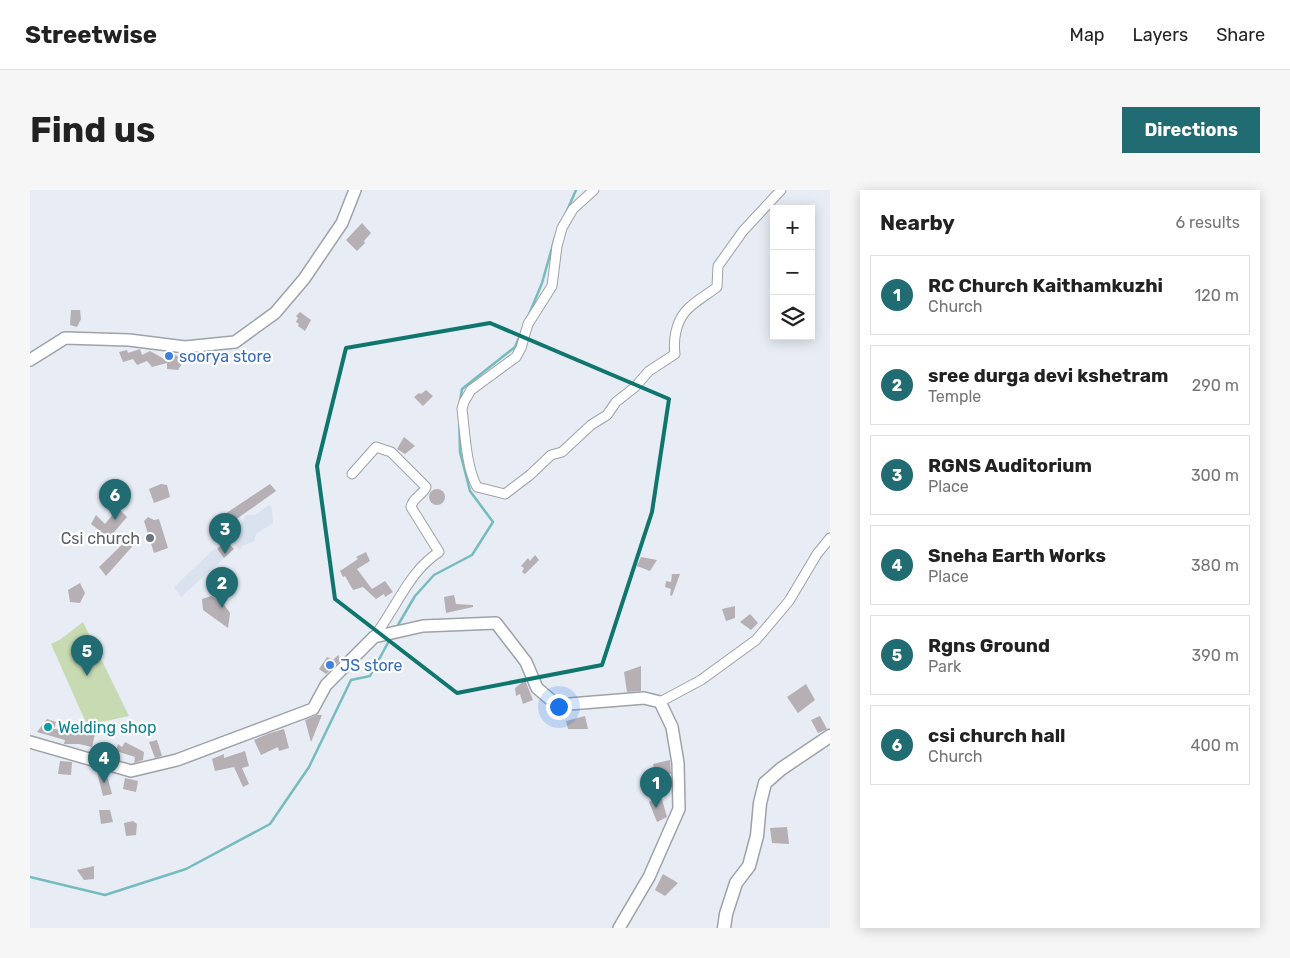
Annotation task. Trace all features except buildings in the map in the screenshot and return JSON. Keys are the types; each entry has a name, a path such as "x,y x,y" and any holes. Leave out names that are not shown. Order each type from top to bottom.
{"main road":[{"path":"724,928 726,914 736,883 750,866 757,836 760,803 765,783 781,769 830,736"}],"street":[{"path":"30,360 65,338 129,340 185,347 235,342 275,313 304,279 342,223 354,190"},
{"path":"594,190 572,209 562,228 557,246 552,286 528,324 521,348 516,357 471,390 464,402 462,409 468,454 472,478 477,487 504,494 530,475 551,455 562,452 591,425 607,415 616,402 635,387 649,370 675,354 673,342 677,327 685,312 717,287 718,266 743,231 781,190"},
{"path":"30,742 131,770 177,760 314,709 326,685 374,637 386,621 405,588 421,568 439,552 411,507 412,502 426,487 391,452 376,447 352,474"},
{"path":"374,637 423,626 496,623 526,662 537,688 557,705 644,698 660,702 701,680 756,640 789,601 817,554 830,538"},
{"path":"619,928 649,877 679,809 678,763 672,727 660,702"}],"highlighted area":[{"path":"490,323 669,399 652,512 602,665 457,693 335,599 317,466 346,348"}],"shaded area":[{"path":"269,505 272,509 273,523 256,534 254,541 242,546 239,550 227,532 241,524 246,515 255,515"},
{"path":"215,548 224,558 181,597 174,587"}],"green space":[{"path":"83,622 129,716 87,725 51,644 61,639"}],"waterway":[{"path":"566,213 576,190"},
{"path":"528,317 542,283 555,237"},
{"path":"460,401 462,389 515,347 521,333"},
{"path":"398,625 415,596 434,575 472,555 493,522 470,491 460,452 459,413"},
{"path":"30,877 105,895 186,869 270,824 309,767 351,680 370,676 390,639"}],"place":[{"name":"soorya store","path":"169,356"},
{"name":"csi church hall","path":"115,520"},
{"name":"Csi church","path":"150,538"},
{"name":"RGNS Auditorium","path":"225,554"},
{"name":"sree durga devi kshetram","path":"222,608"},
{"name":"JS store","path":"330,665"},
{"name":"Rgns Ground","path":"87,676"},
{"name":"Welding shop","path":"48,727"},
{"name":"Sneha Earth Works","path":"104,783"},
{"name":"RC Church Kaithamkuzhi","path":"656,808"}]}
